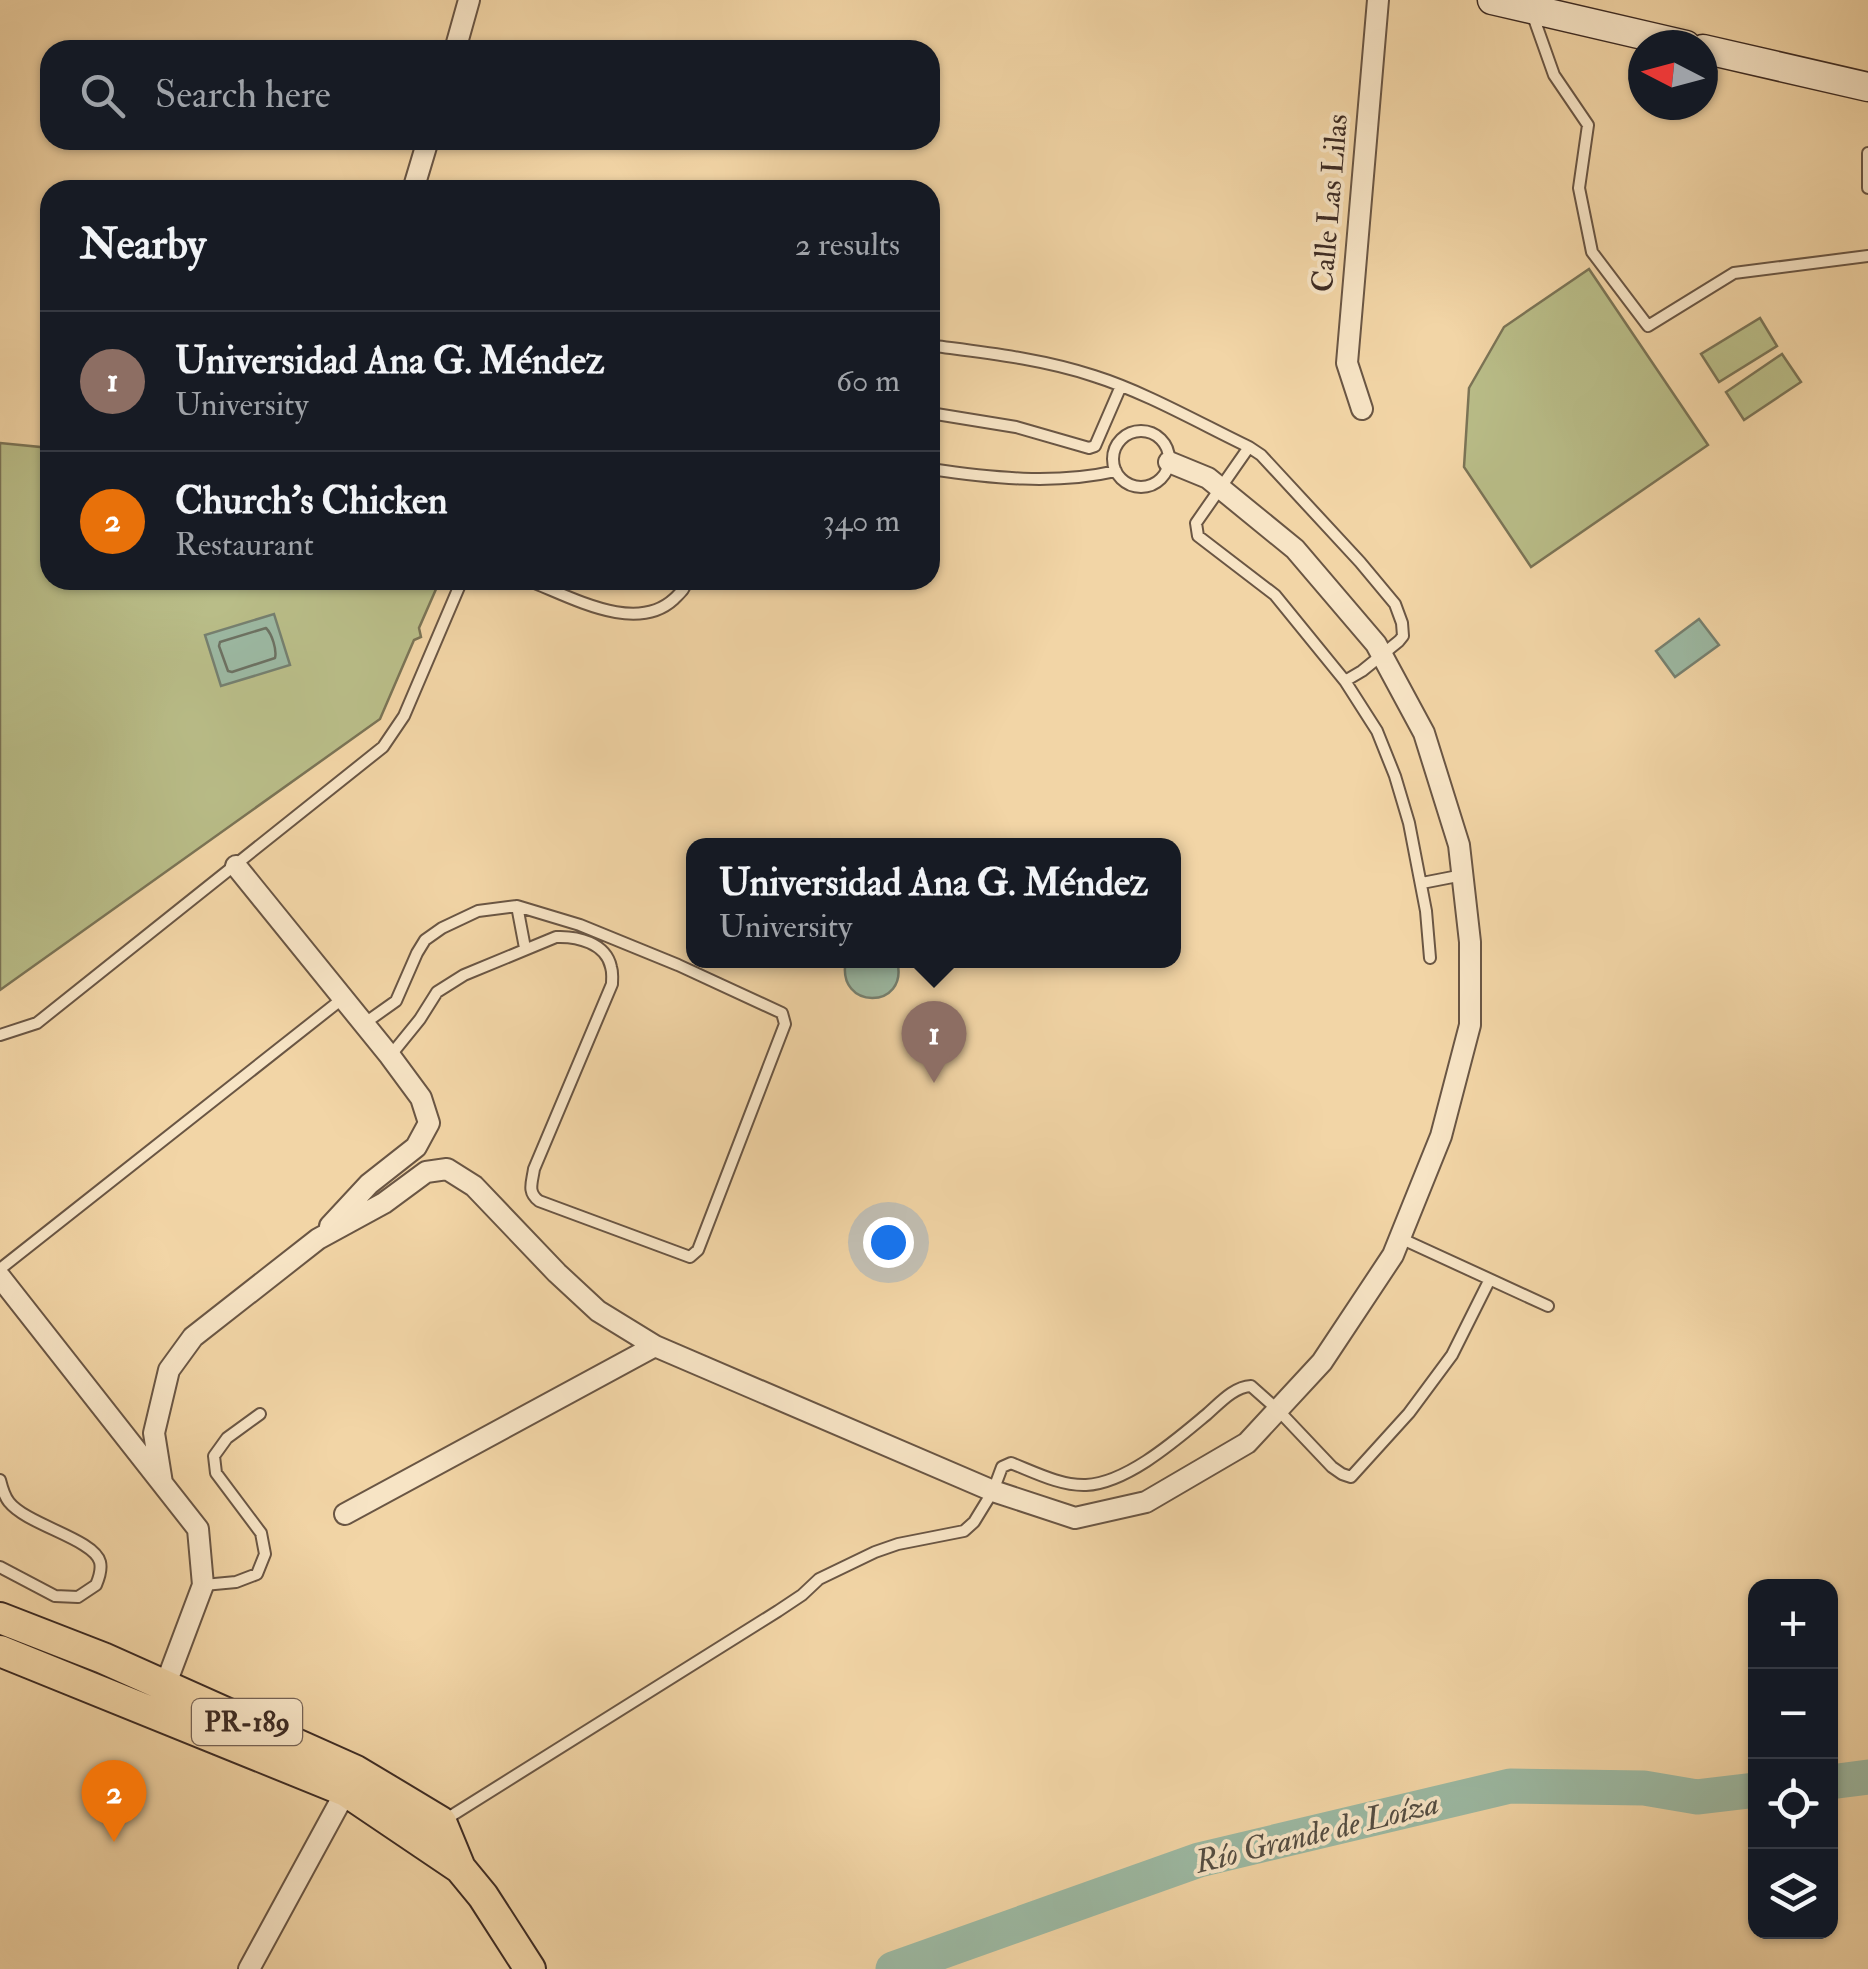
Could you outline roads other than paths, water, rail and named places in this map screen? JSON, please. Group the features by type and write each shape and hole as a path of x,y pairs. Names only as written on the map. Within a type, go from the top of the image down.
{"main road":[{"name":"PR-189","path":"0,1618 346,1791 460,1868"},
{"name":"PR-189","path":"0,1651 160,1699 356,1770 440,1822 460,1868 529,1967"}],"street":[{"path":"458,40 470,0"},
{"name":"Calle Las Lilas","path":"1362,409 1347,363 1378,0"},
{"path":"1492,0 1628,32"},
{"path":"1718,52 1868,87"},
{"path":"417,180 425,150"},
{"path":"162,1483 154,1434 170,1370 192,1337 318,1239 384,1203 426,1172 448,1170 474,1186 557,1274 598,1311 655,1346 992,1491 1075,1518 1146,1502 1248,1443 1322,1362 1394,1255 1441,1136 1470,1025 1470,942 1459,844 1424,733 1383,654 1294,549 1208,478 1169,462"},
{"path":"236,866 342,999 365,1022 422,1098 429,1124 416,1148 369,1184 318,1239"},
{"path":"0,1276 198,1529 203,1585 160,1699"},
{"path":"345,1514 655,1346"},
{"path":"248,1969 346,1791"}],"lane":[{"path":"1531,9 1554,75 1588,126 1580,188 1592,252 1648,326 1734,273 1868,256"},
{"path":"1868,153 1868,188"},
{"path":"940,347 1046,362 1095,376 1261,456 1395,604 1402,636 1362,671 1344,681"},
{"path":"940,415 1016,427 1089,448 1095,446 1121,386"},
{"path":"1146,431 1156,436 1169,453 1165,475 1147,487 1126,484 1116,471 1113,454 1117,444 1135,432 1146,431"},
{"path":"1249,447 1196,523 1198,536 1274,595 1344,681 1378,731 1410,823 1422,883 1430,958"},
{"path":"940,471 1038,480 1086,478 1116,471"},
{"path":"0,1035 38,1023 383,746 404,716 458,590"},
{"path":"554,590 605,610 636,616 665,607 683,590"},
{"path":"1422,883 1463,876"},
{"path":"517,906 525,948"},
{"path":"365,1022 396,1000 426,940 478,912 517,906 580,925 678,965 750,997 782,1013 784,1018 784,1031 694,1255 685,1257 539,1201 530,1189 534,1169 612,984 612,967 598,947 568,936 556,937 464,975 437,992 390,1056"},
{"path":"0,1268 342,999"},
{"path":"1400,1238 1548,1306"},
{"path":"440,1822 778,1611 819,1579 898,1544 964,1531 974,1522 1002,1466 1011,1463 1051,1478 1086,1485 1133,1469 1236,1390 1251,1386 1332,1467 1352,1477 1409,1413 1452,1354 1490,1281"},
{"path":"203,1585 236,1582 257,1574 265,1554 261,1533 216,1473 214,1456 228,1438 260,1414"},
{"path":"0,1480 10,1504 22,1515 85,1546 99,1557 101,1568 96,1586 78,1597 55,1596 0,1567"}],"water":[{"path":"274,614 290,665 221,686 205,635"},
{"path":"1699,619 1719,645 1675,677 1656,651"},
{"path":"846,968 897,968 893,989 884,996 861,996 851,989"}],"waterway":[{"name":"Río Grande de Loíza","path":"1838,1781 1868,1777"},
{"name":"Río Grande de Loíza","path":"893,1969 1199,1860 1510,1786 1644,1788 1697,1797 1748,1791"}],"place":[{"name":"Universidad Ana G. Méndez","path":"934,1083"},
{"name":"Church's Chicken","path":"114,1842"}]}
